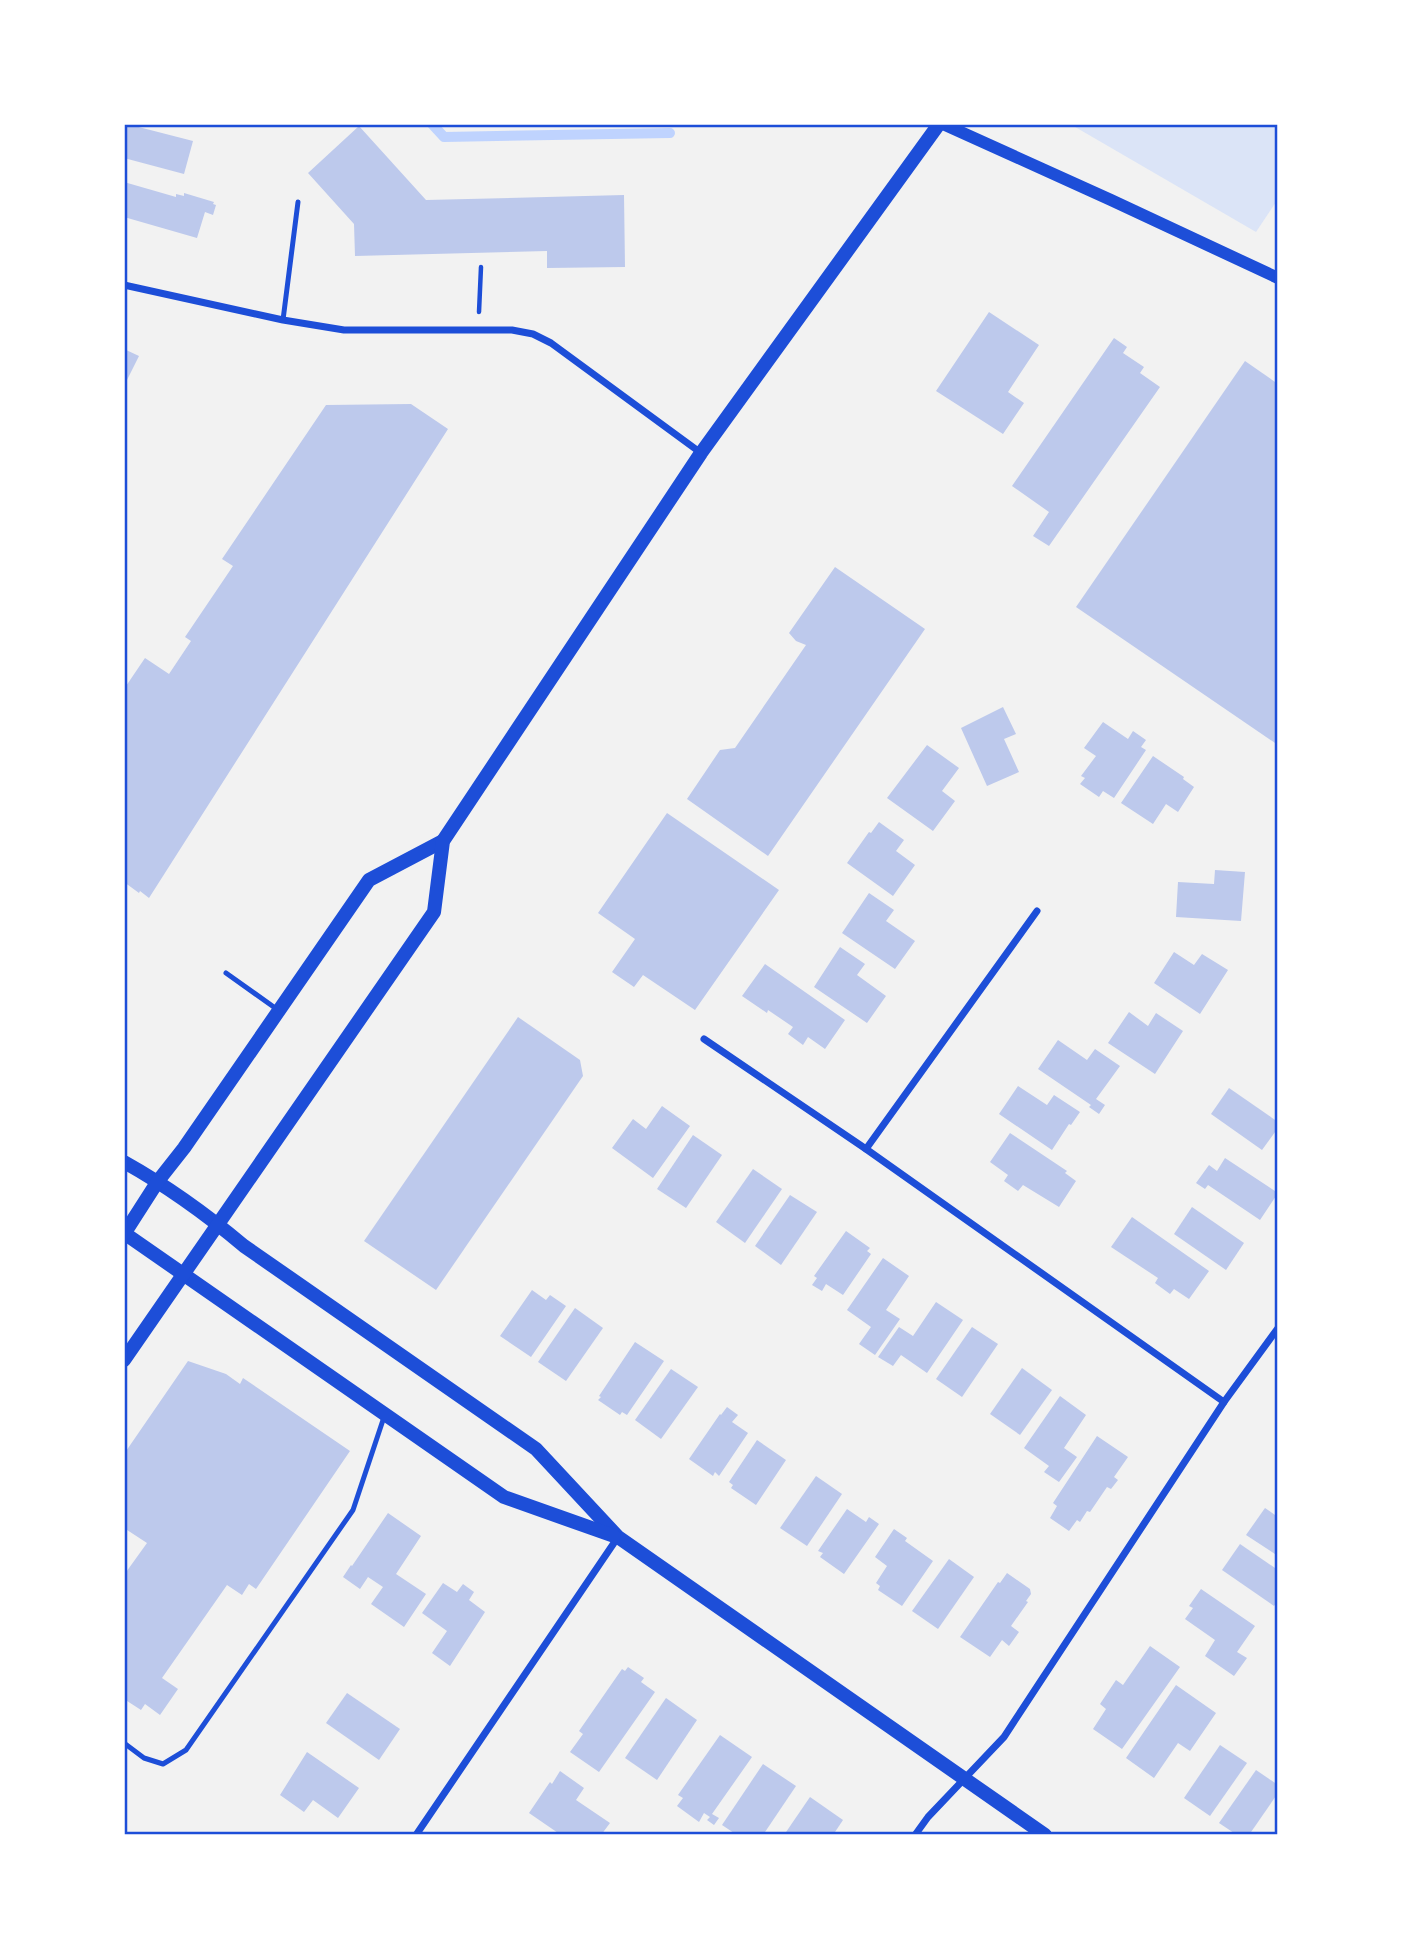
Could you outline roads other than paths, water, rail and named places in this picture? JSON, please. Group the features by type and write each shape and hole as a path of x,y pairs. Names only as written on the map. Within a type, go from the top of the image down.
{"main road":[{"path":"124,1360 434,912 443,841 701,453 941,124"},
{"path":"443,841 369,880 124,1233 504,1497 618,1537"},
{"path":"124,1162 158,1181 244,1246 536,1449 618,1537 1045,1835"}],"street":[{"path":"941,124 1278,278"},
{"path":"124,285 283,320 344,330 512,330 533,334 551,343 701,453"},
{"path":"866,1149 1037,911"},
{"path":"704,1039 866,1149 1224,1402"},
{"path":"915,1835 928,1817 1004,1737 1224,1402 1278,1328"},
{"path":"416,1835 618,1537"}],"lane":[{"path":"283,320 298,202"},
{"path":"226,973 279,1010"},
{"path":"124,1743 144,1758 163,1764 186,1750 353,1510 385,1414"}],"waterway":[{"path":"432,124 444,137 670,133"}]}
